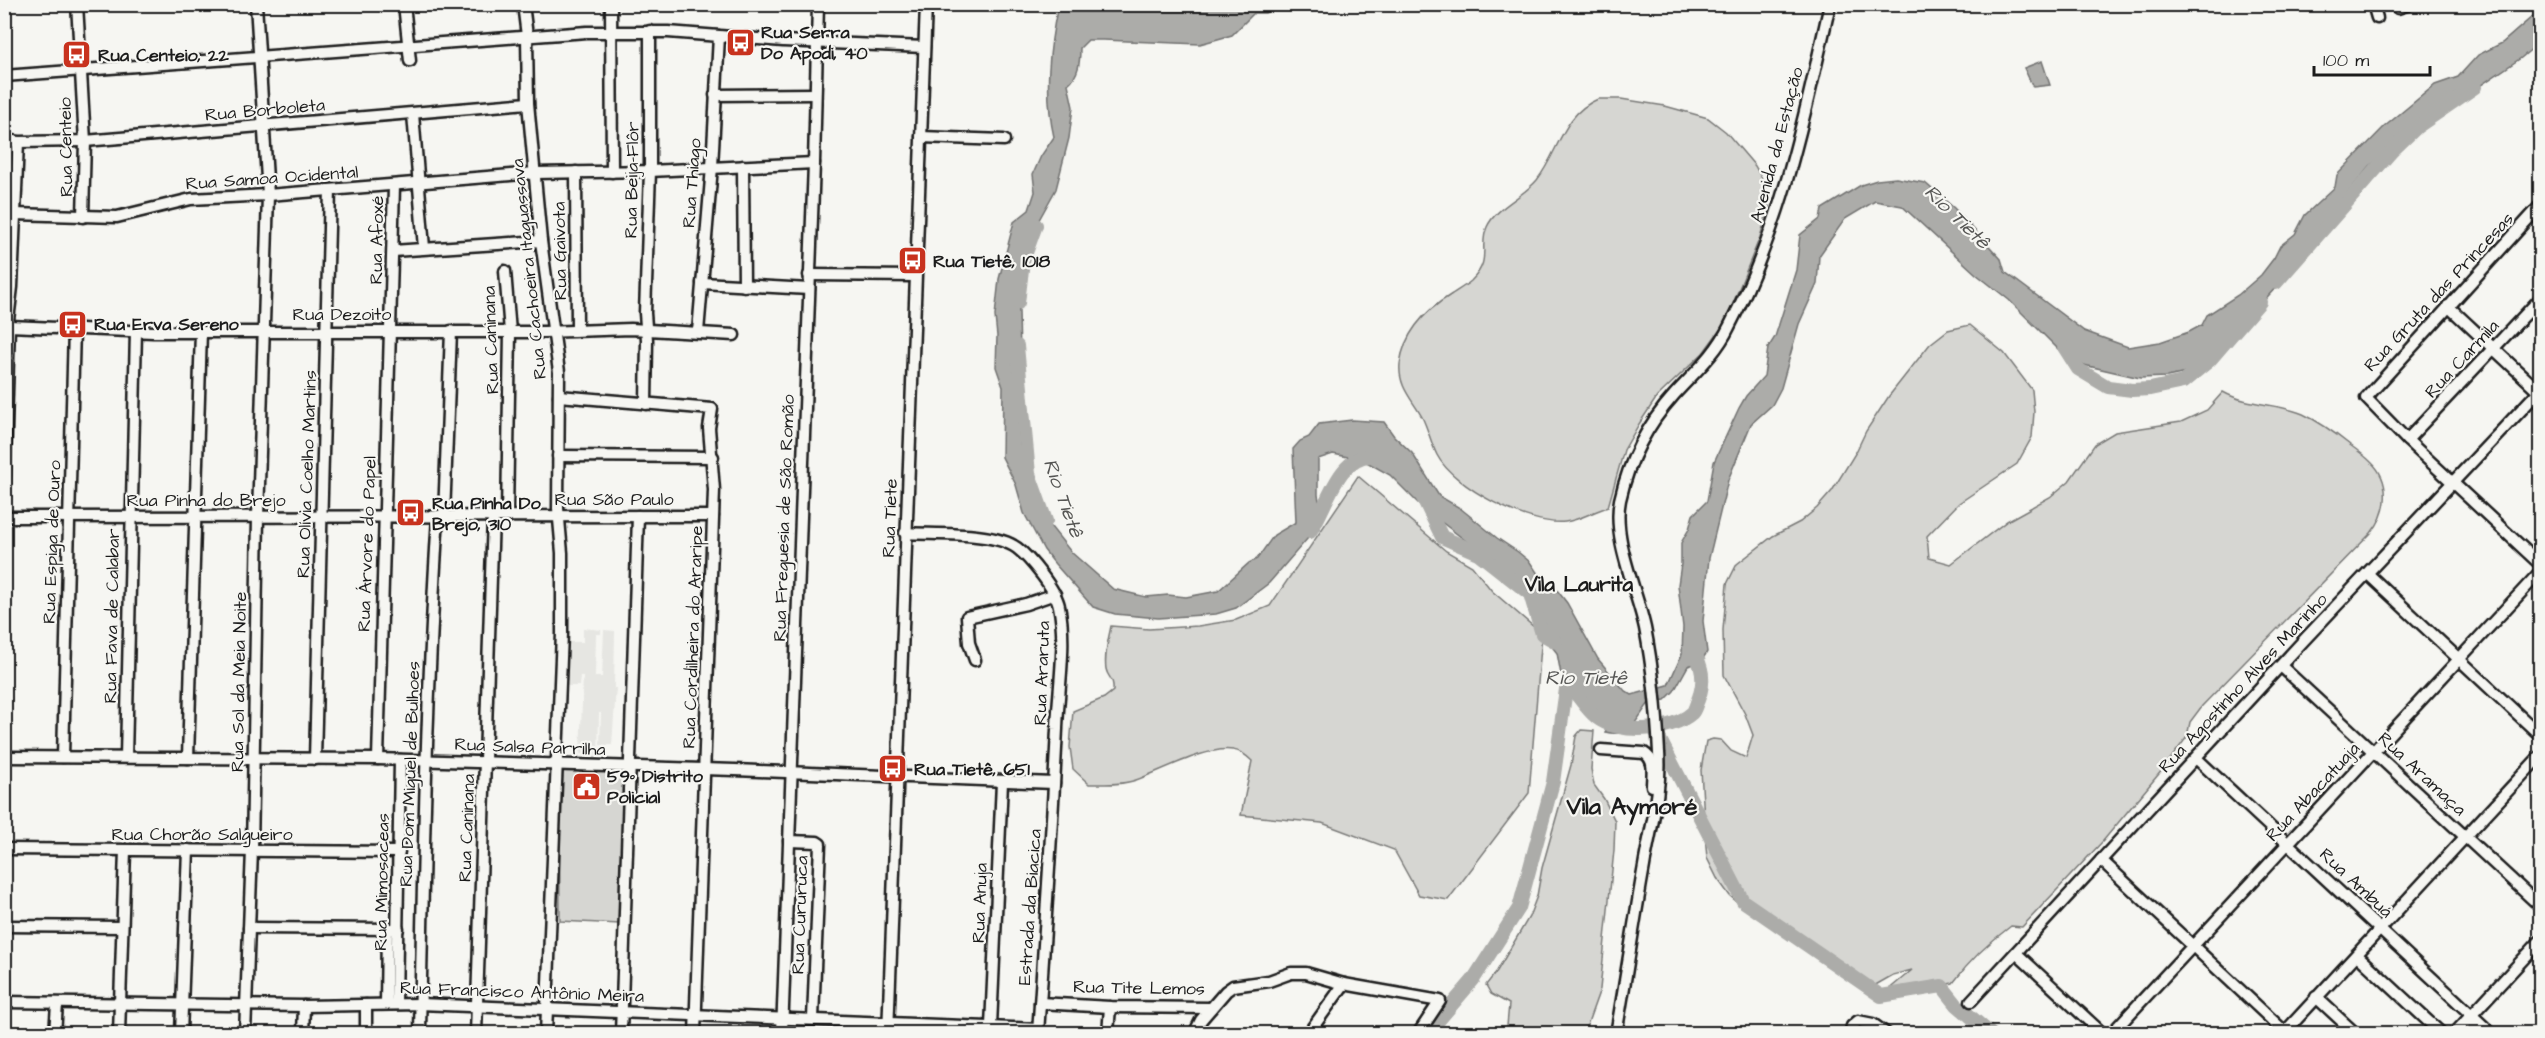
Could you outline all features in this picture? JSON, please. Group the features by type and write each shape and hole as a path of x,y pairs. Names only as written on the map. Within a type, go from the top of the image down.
{"street":[{"name":"Rua Centeio","path":"77,4 85,141 83,217"},
{"name":"Rua Sol da Meia Noite","path":"244,1034 252,850 258,517 268,195 256,4"},
{"path":"404,4 410,61"},
{"name":"Rua Cachoeira Itaguassava","path":"523,4 527,36 528,103 541,241 558,359 559,396 558,516 562,580 546,1034"},
{"path":"611,4 612,172"},
{"name":"Rua Freguesia de São Romão","path":"782,1034 818,4"},
{"name":"Rua Tiete","path":"888,1034 926,4"},
{"name":"Avenida da Estação","path":"1652,826 1659,789 1654,680 1644,624 1621,538 1618,507 1639,444 1674,394 1716,348 1729,328 1748,285 1784,197 1812,88 1830,4"},
{"path":"2373,4 2377,18"},
{"path":"2398,8 2410,4"},
{"path":"4,76 408,44 612,31 650,31 924,47"},
{"name":"Rua Beija-Flôr","path":"646,404 650,31"},
{"name":"Rua Thiago","path":"698,332 712,167 719,36"},
{"path":"715,95 815,94"},
{"name":"Rua Borboleta","path":"4,139 18,142 85,141 528,103"},
{"path":"413,114 424,248"},
{"path":"921,137 1004,140"},
{"path":"4,496 7,325 12,287 18,142"},
{"name":"Rua Samoa Ocidental","path":"14,214 117,217 191,199 394,186 535,173 650,171 814,163"},
{"path":"743,166 744,286"},
{"name":"Rua Gaivota","path":"576,172 577,329"},
{"name":"Rua Afoxé","path":"391,330 394,186"},
{"name":"Rua Olívia Coelho Martins","path":"315,759 330,190"},
{"name":"Rua Gruta das Princesas","path":"2407,440 2367,402 2367,394 2538,213"},
{"path":"393,251 541,241"},
{"name":"Rua Caninana","path":"505,271 510,332 507,516"},
{"path":"809,275 915,276"},
{"path":"702,283 809,289"},
{"name":"Rua Carmila","path":"2407,440 2541,299"},
{"path":"2448,306 2540,391"},
{"name":"Rua Dezoito","path":"7,325 136,332 391,330 510,332 577,329 734,335"},
{"name":"Rua Espiga de Ouro","path":"63,757 74,328"},
{"name":"Rua Árvore do Papel","path":"378,759 391,330"},
{"path":"188,758 201,331"},
{"name":"Rua Fava de Calabar","path":"126,757 136,332"},
{"name":"Rua Dom Miguel de Bulhoes","path":"420,1034 432,611 441,516 451,332"},
{"name":"Rua Agostinho Alves Marinho","path":"1971,1001 2281,666 2540,391"},
{"path":"559,396 646,404"},
{"name":"Rua Cordilheira do Araripe","path":"646,404 712,409 709,428 713,516 695,1034"},
{"path":"2407,440 2541,564"},
{"path":"558,456 712,457"},
{"name":"Rua Pinha do Brejo","path":"4,517 441,516"},
{"name":"Rua São Paulo","path":"441,516 713,516"},
{"name":"Rua Caninana","path":"476,1034 493,516"},
{"path":"621,1034 638,516"},
{"name":"Rua Araruta","path":"906,533 977,537 1016,546 1055,594 1059,605 1061,644 1054,783"},
{"name":"Rua Abacatuaja","path":"2111,1034 2541,573"},
{"path":"2368,574 2541,735"},
{"path":"975,660 969,643 966,621 968,617 1055,594"},
{"name":"Rua Aramaça","path":"2281,666 2541,906"},
{"path":"1600,750 1644,753 1649,756 1653,764 1652,826 1616,1034"},
{"path":"2101,860 2285,1033 2541,756"},
{"name":"Rua Salsa Parrilha","path":"4,758 426,760 1054,783"},
{"name":"Rua Ambuá","path":"2196,758 2470,1016 2492,1034"},
{"name":"Rua Mimosaceas","path":"391,1004 392,928 399,852 400,760"},
{"name":"Rua Anuja","path":"992,1026 1002,782"},
{"name":"Estrada da Biacica","path":"1038,1031 1054,783"},
{"name":"Rua Cururuca","path":"789,841 820,844 813,1019"},
{"name":"Rua Chorão Salgueiro","path":"4,849 399,852"},
{"path":"119,1034 125,850"},
{"path":"181,1034 188,850"},
{"path":"4,926 123,927"},
{"path":"249,928 392,928"},
{"path":"2458,1032 2470,1016 2541,941"},
{"path":"2016,952 2103,1034"},
{"path":"2356,955 2442,1034"},
{"name":"Rua Tite Lemos","path":"1040,1003 1110,1007 1211,1008 1226,991 1233,987 1269,981 1291,973 1306,974 1344,984 1440,1001 1418,1034"},
{"path":"1308,1034 1344,984"},
{"path":"2316,997 2356,1034"},
{"name":"Rua Francisco Antônio Meira","path":"4,1002 304,1006 420,1004 889,1022 968,1029 992,1026 1038,1031"},
{"path":"56,1034 57,1004"},
{"path":"366,1005 366,1034"},
{"path":"303,1034 304,1006"},
{"path":"1108,1034 1110,1007"},
{"path":"1194,1034 1211,1008"},
{"path":"2470,1016 2476,1034"},
{"path":"1852,1028 1867,1022 1887,1034"}],"shaded area":[{"path":"1598,99 1621,99 1665,106 1708,118 1726,132 1755,166 1766,186 1769,208 1760,237 1725,323 1703,353 1657,397 1639,424 1624,450 1608,507 1571,521 1550,522 1532,518 1494,502 1475,492 1446,468 1437,455 1422,417 1403,386 1400,364 1406,342 1418,323 1433,307 1469,283 1478,273 1482,266 1485,234 1491,220 1537,180 1576,114"},
{"path":"1970,325 2004,353 2032,390 2034,412 2032,437 2017,464 1959,503 1927,536 1929,558 1951,564 2007,521 2050,497 2069,481 2095,444 2115,432 2181,422 2207,410 2223,392 2242,400 2293,410 2333,432 2378,470 2385,488 2384,507 2371,533 2202,706 2190,722 2187,737 2163,769 2103,841 2022,927 2011,926 1973,959 1953,983 1881,996 1912,970 1893,975 1865,991 1850,975 1812,950 1775,920 1747,910 1730,896 1717,878 1707,858 1701,770 1706,741 1721,740 1731,751 1746,758 1753,735 1745,714 1724,675 1723,630 1727,584 1737,564 1773,536 1800,522 1817,508 1832,491 1889,396 1930,344 1948,330"},
{"path":"1358,476 1446,551 1472,566 1492,591 1542,634 1529,793 1448,900 1419,895 1394,850 1322,823 1241,815 1252,761 1239,751 1211,751 1131,782 1089,784 1073,769 1070,747 1073,711 1104,698 1113,691 1113,683 1107,672 1106,664 1111,626 1149,629 1198,626 1236,620 1270,606"},
{"path":"583,628 601,630 601,634 596,634 595,677 602,677 604,630 615,631 614,688 616,688 612,745 600,745 601,713 599,713 598,760 593,760 593,754 580,754 583,676 580,676 579,686 567,686 568,642 583,642"},
{"path":"1581,730 1594,731 1591,769 1594,785 1615,821 1600,989 1585,1031 1581,1033 1499,1033 1507,1026 1509,1004 1491,994 1486,985 1497,971 1529,917 1537,896 1542,868 1571,765 1576,736"},
{"path":"559,766 626,770 620,924 560,921"}],"water":[{"name":"Rio Tietê","path":"1058,5 1280,5 1265,13 1254,13 1232,35 1200,44 1088,40 1080,48 1075,77 1068,84 1073,107 1069,138 1056,189 1035,227 1018,268 1020,355 1018,373 1021,398 1018,417 1021,450 1030,489 1042,508 1047,522 1071,552 1113,589 1146,597 1168,595 1186,597 1218,591 1249,563 1257,559 1274,535 1296,522 1293,449 1300,441 1309,437 1319,424 1352,420 1384,422 1394,436 1412,453 1439,496 1460,508 1518,552 1530,562 1544,583 1557,590 1567,603 1598,659 1625,691 1632,695 1668,685 1682,654 1683,627 1678,585 1681,543 1689,529 1693,515 1707,501 1714,462 1739,408 1746,396 1764,376 1768,348 1775,337 1796,270 1800,235 1820,219 1822,209 1861,185 1877,180 1896,178 1925,183 1954,208 2001,259 2005,272 2084,331 2128,347 2160,342 2202,325 2207,315 2238,295 2261,275 2280,246 2295,234 2305,215 2335,187 2337,175 2384,127 2435,85 2458,77 2478,55 2502,43 2540,10 2540,42 2481,85 2447,104 2370,166 2300,251 2279,284 2215,354 2191,372 2167,377 2140,378 2071,362 2009,300 1976,274 1902,206 1875,201 1845,219 1819,256 1817,284 1799,324 1781,388 1772,405 1751,424 1728,480 1709,558 1703,621 1707,652 1701,662 1688,666 1674,691 1665,700 1649,703 1632,726 1621,733 1614,733 1605,732 1610,724 1592,705 1570,697 1563,685 1557,653 1542,634 1539,610 1521,583 1423,508 1390,475 1363,460 1333,454 1318,459 1318,495 1321,511 1315,530 1269,583 1236,608 1216,614 1158,618 1115,614 1093,607 1044,550 1024,513 1016,485 1002,457 1003,387 996,367 995,316 999,279 1014,222 1029,210 1035,192 1033,174 1041,156 1054,137 1048,87 1052,38"},
{"path":"2042,61 2050,85 2033,87 2024,68"}],"waterway":[{"path":"517,4 520,25"},
{"name":"Rio Tietê","path":"2276,283 2392,151 2417,127 2475,87"},
{"name":"Rio Tietê","path":"1018,303 1023,261 1036,225"},
{"name":"Rio Tietê","path":"2064,347 2078,369 2108,387 2132,390 2150,389 2183,382 2210,360 2260,302"},
{"name":"Rio Tietê","path":"1017,346 1029,474 1046,521"},
{"name":"Rio Tietê","path":"1310,532 1341,474 1359,458 1371,456"},
{"name":"Rio Tietê","path":"1422,496 1442,537 1478,553 1530,594 1542,634 1556,642"},
{"name":"Rio Tietê","path":"1572,689 1596,717 1617,727 1644,729 1671,724 1692,713 1700,693 1702,674 1693,648"},
{"path":"1427,1034 1473,980 1519,908 1553,782 1566,689"},
{"path":"1655,730 1743,901 1881,996 1942,986 1957,1005 1991,1034"}],"place":[{"name":"Rua Serra Do Apodi, 40","path":"740,42"},
{"name":"Rua Centeio, 22","path":"77,55"},
{"name":"Rua Tietê, 1018","path":"912,261"},
{"name":"Rua Erva Sereno","path":"73,324"},
{"name":"Rua Pinha Do Brejo, 310","path":"411,513"},
{"name":"Rua Tietê, 651","path":"893,769"},
{"name":"59º Distrito Policial","path":"586,786"}],"district":[{"name":"Vila Laurita","path":"1579,584"},
{"name":"Vila Aymoré","path":"1632,807"}]}
